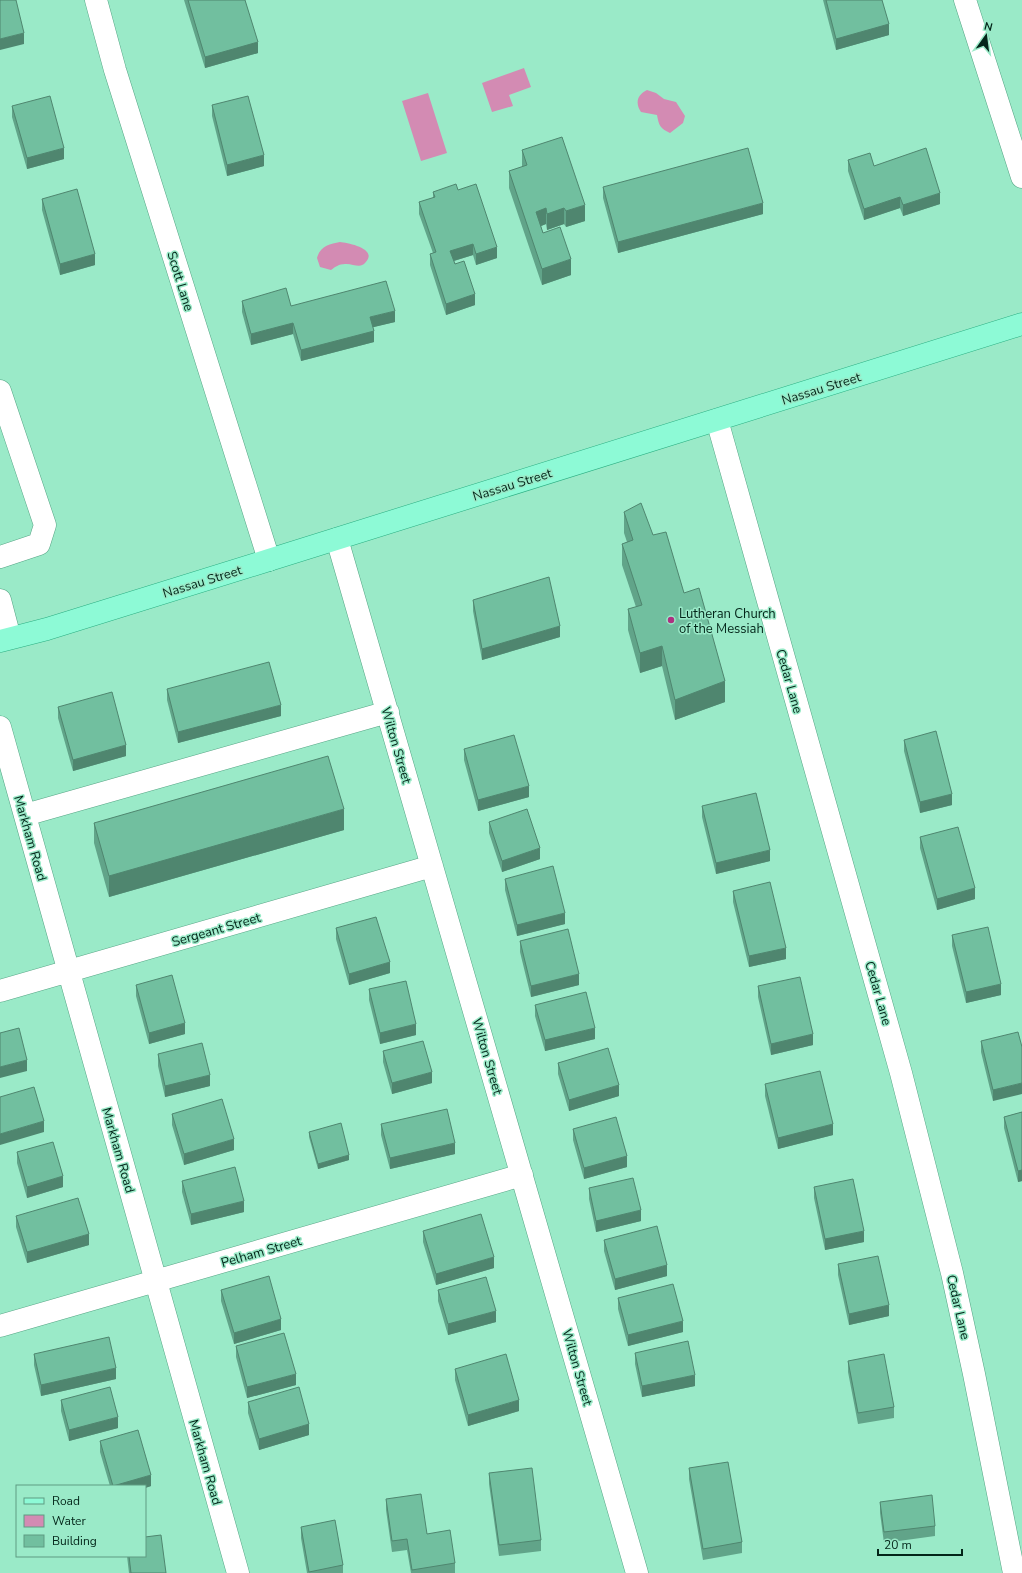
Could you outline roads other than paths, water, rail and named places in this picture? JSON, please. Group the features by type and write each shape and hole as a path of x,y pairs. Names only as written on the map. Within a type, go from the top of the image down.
{"main road":[{"name":"Nassau Street","path":"5,640 54,627 338,539 1022,324"}],"street":[{"name":"Scott Lane","path":"96,0 115,70 269,560"},
{"path":"965,0 1022,177"},
{"path":"0,391 45,526 39,544 0,557"},
{"name":"Cedar Lane","path":"717,420 901,1073 955,1289 974,1374 1014,1573"},
{"name":"Wilton Street","path":"338,539 638,1573"},
{"path":"0,600 5,640"},
{"path":"25,815 388,712"},
{"name":"Markham Road","path":"0,727 238,1573"},
{"name":"Sergeant Street","path":"0,991 432,866"},
{"name":"Pelham Street","path":"0,1326 522,1175"}],"water":[{"path":"524,68 531,87 509,95 513,106 492,112 482,83"},
{"path":"647,90 656,93 664,99 676,102 685,116 683,123 670,133 660,126 657,115 641,112 638,105 638,100 641,94"},
{"path":"428,93 447,153 421,161 402,101"},
{"path":"340,242 356,245 366,250 368,258 365,263 361,266 348,264 341,265 331,270 320,267 317,258 320,251 329,245"}],"place":[{"name":"Lutheran Church of the Messiah","path":"671,620"}]}
